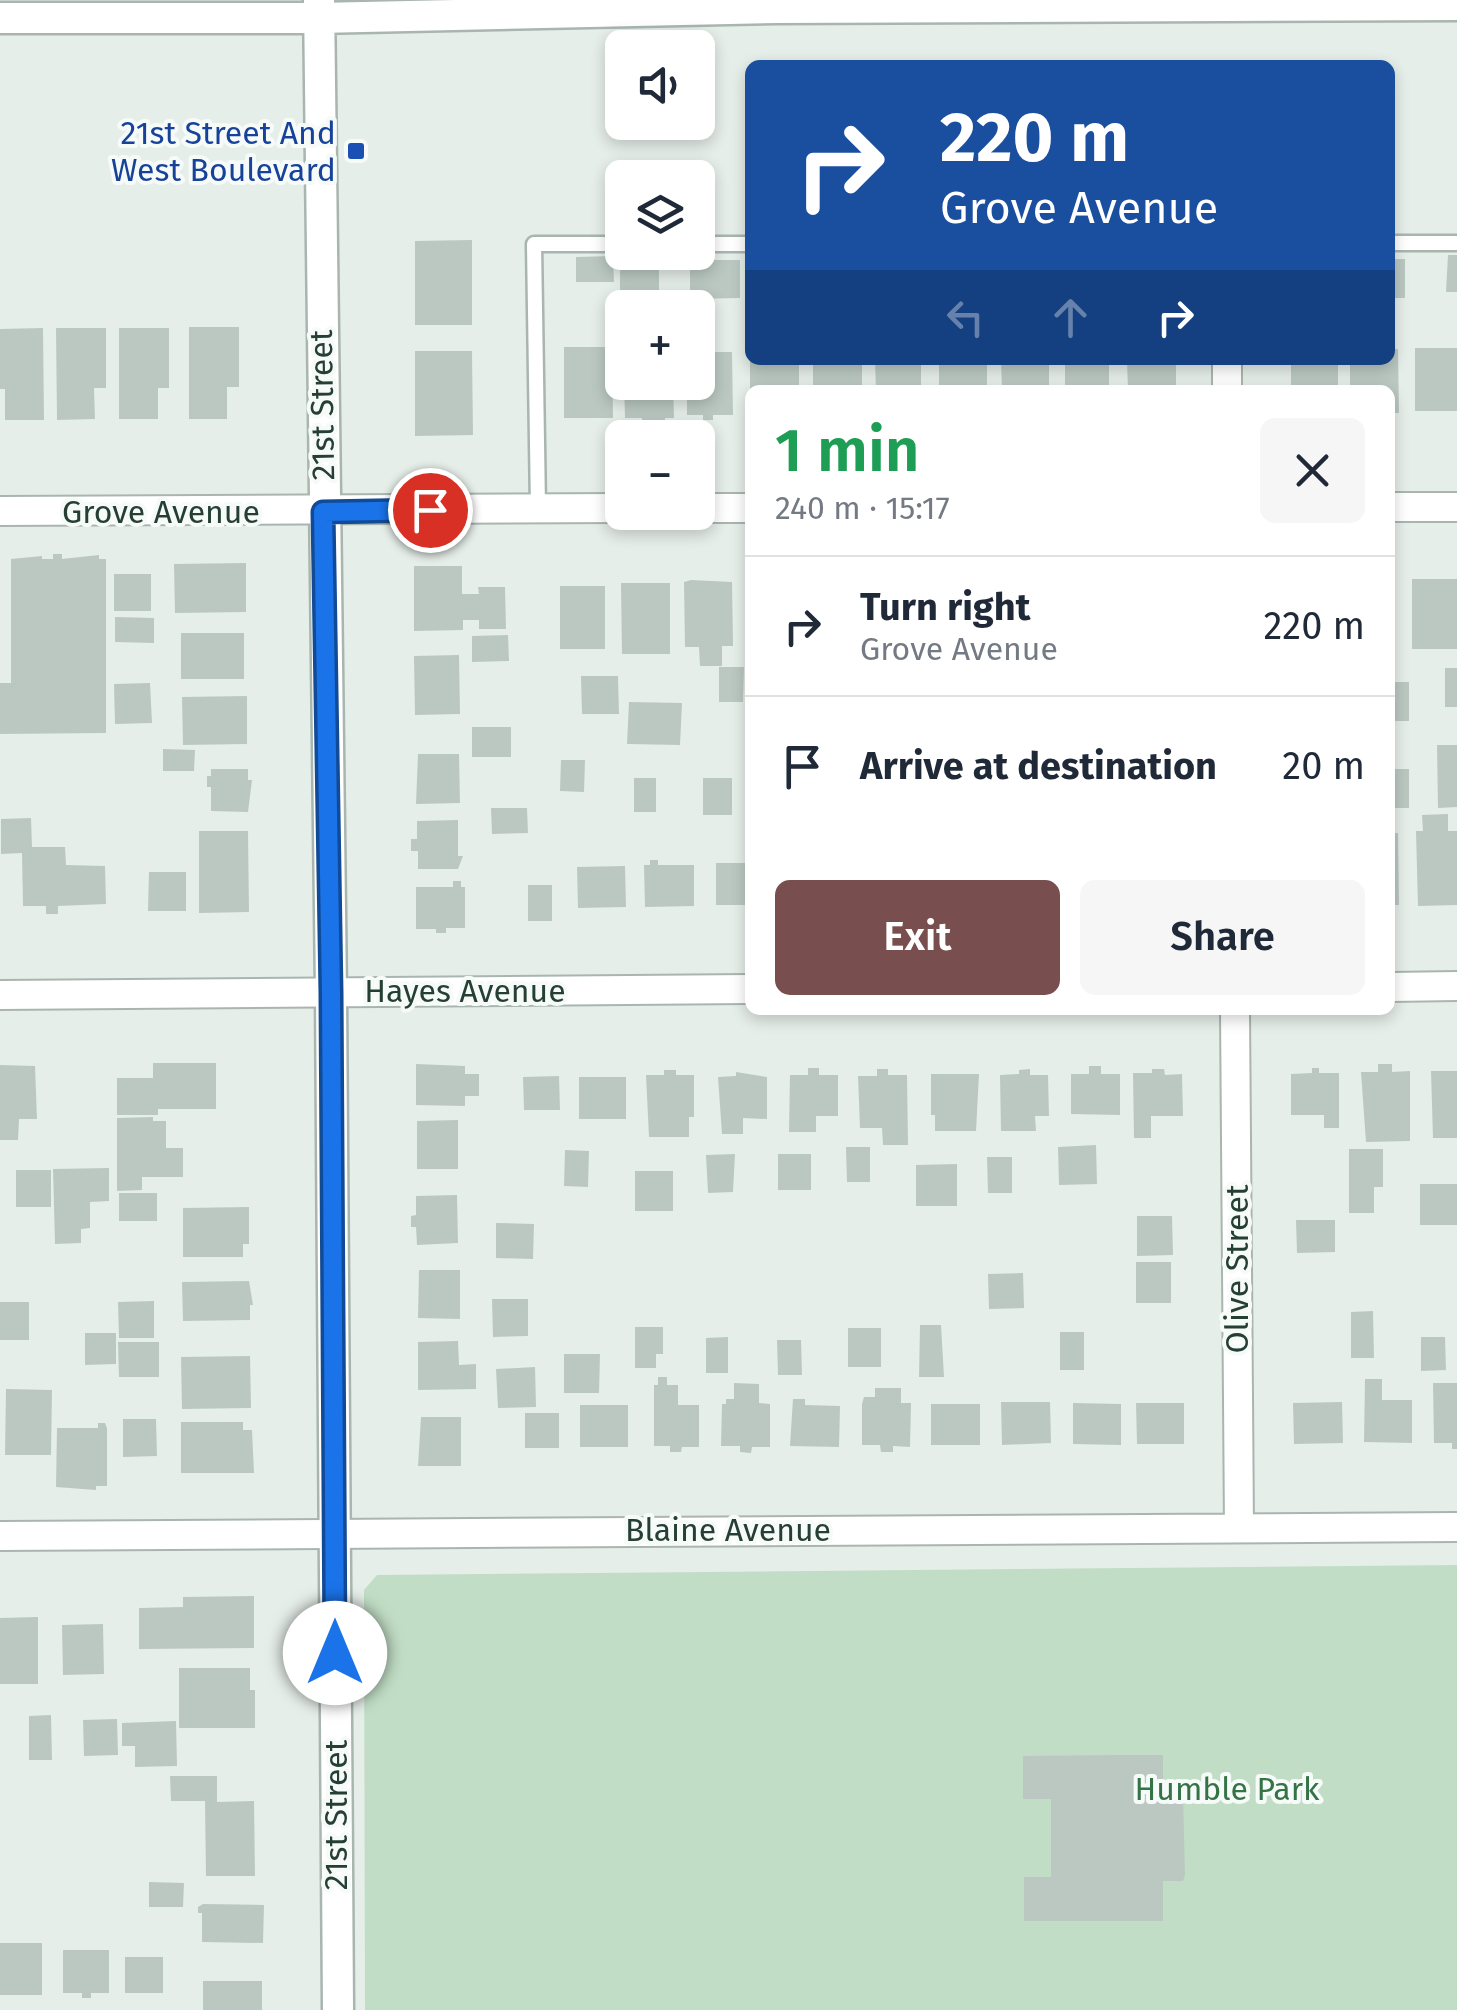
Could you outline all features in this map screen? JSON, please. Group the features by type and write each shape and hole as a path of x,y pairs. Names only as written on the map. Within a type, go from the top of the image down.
{"street":[{"path":"0,18 318,9 776,4 1457,5"},
{"name":"21st Street","path":"318,9 331,993 338,2010"},
{"path":"1395,507 1457,507"},
{"name":"Grove Avenue","path":"0,511 605,508"},
{"path":"715,508 745,508"},
{"path":"1395,987 1457,986"},
{"name":"Hayes Avenue","path":"0,995 745,989"},
{"name":"Olive Street","path":"1235,1015 1238,1528"},
{"name":"Blaine Avenue","path":"0,1536 1457,1527"}],"lane":[{"path":"1395,243 1457,243"},
{"path":"538,508 534,244 605,244"},
{"path":"715,244 745,244"}],"green space":[{"name":"Humble Park","path":"1457,1565 1457,2010 365,2010 364,1590 377,1575"}],"building":[{"path":"472,240 472,325 415,325 415,241"},
{"path":"1448,255 1457,255 1457,292 1446,292"},
{"path":"605,256 605,270 614,270 614,282 576,282 576,257"},
{"path":"1395,259 1405,259 1405,298 1395,298"},
{"path":"715,260 740,260 740,298 715,298 715,290 690,290 690,270 715,270"},
{"path":"620,270 659,270 659,290 620,290"},
{"path":"189,327 239,327 239,387 227,387 227,419 189,419"},
{"path":"43,328 44,420 5,420 5,389 0,389 0,329"},
{"path":"56,328 106,328 106,388 94,388 95,419 57,420"},
{"path":"119,328 169,328 169,388 158,388 158,419 119,419"},
{"path":"564,347 605,347 605,400 613,400 613,418 564,418"},
{"path":"1415,348 1457,348 1457,411 1415,411"},
{"path":"1398,349 1399,413 1395,413 1395,385 1350,385 1350,365 1395,365"},
{"path":"415,351 472,351 473,435 415,436"},
{"path":"715,352 732,352 733,415 713,415 713,420 703,420 703,415 687,415 687,400 715,400"},
{"path":"750,365 799,365 799,385 750,385"},
{"path":"813,365 862,365 862,385 813,385"},
{"path":"875,365 921,365 921,385 876,385"},
{"path":"939,365 987,365 987,385 939,385"},
{"path":"1001,365 1049,365 1049,385 1002,385"},
{"path":"1065,365 1109,365 1109,385 1065,385"},
{"path":"1127,365 1176,365 1176,385 1128,385"},
{"path":"1291,365 1338,365 1338,385 1291,385"},
{"path":"624,400 674,400 674,418 625,418"},
{"path":"53,554 62,554 62,559 99,555 99,559 106,559 106,733 0,734 0,683 11,683 11,559 53,559"},
{"path":"246,563 246,612 175,613 174,564"},
{"path":"414,566 462,566 462,594 479,594 478,587 505,587 506,629 479,629 479,620 463,620 463,630 414,631"},
{"path":"114,574 151,574 151,611 114,611"},
{"path":"1412,579 1457,579 1457,649 1412,649"},
{"path":"684,582 732,582 733,646 722,646 722,666 700,666 699,647 685,647"},
{"path":"621,583 670,583 670,654 622,654"},
{"path":"560,586 605,586 605,649 560,649"},
{"path":"115,617 154,618 154,643 115,642"},
{"path":"181,633 244,633 244,679 181,679"},
{"path":"508,635 509,661 472,662 472,636"},
{"path":"459,655 460,714 415,715 414,656"},
{"path":"719,667 744,667 743,702 719,702"},
{"path":"1445,668 1457,668 1457,707 1445,707"},
{"path":"581,676 618,676 619,714 582,714"},
{"path":"1395,682 1409,682 1409,721 1395,721"},
{"path":"150,683 152,723 115,724 114,684"},
{"path":"247,696 247,744 183,745 182,697"},
{"path":"629,702 682,703 680,745 627,744"},
{"path":"472,727 511,727 511,757 472,757"},
{"path":"1437,745 1457,745 1457,807 1438,808"},
{"path":"163,749 195,750 194,771 163,771"},
{"path":"418,754 459,754 460,803 416,804"},
{"path":"561,760 585,760 584,792 560,791"},
{"path":"211,769 248,769 248,780 252,780 248,812 211,811 207,776 211,776"},
{"path":"1395,769 1409,769 1409,808 1395,808"},
{"path":"634,778 656,778 656,812 634,812"},
{"path":"703,778 732,778 732,815 703,815"},
{"path":"491,808 527,808 528,833 492,834"},
{"path":"1448,814 1448,831 1457,831 1457,905 1418,906 1416,831 1423,831 1422,815"},
{"path":"31,818 32,847 65,847 66,865 105,866 106,904 58,906 58,914 46,914 46,906 23,906 22,853 1,854 1,819"},
{"path":"458,820 458,856 463,856 458,869 418,869 418,851 411,851 411,839 417,839 417,821"},
{"path":"199,831 248,831 249,912 199,913"},
{"path":"1395,833 1398,833 1399,905 1395,905"},
{"path":"650,860 658,860 658,865 694,865 694,906 645,907 644,865 650,865"},
{"path":"716,863 745,863 745,905 716,905"},
{"path":"625,866 626,907 578,908 577,867"},
{"path":"149,872 186,872 186,911 148,911"},
{"path":"453,881 461,881 461,887 465,887 465,928 446,928 446,933 416,929 416,887 453,887"},
{"path":"528,885 552,885 552,921 528,921"},
{"path":"153,1063 216,1063 216,1109 158,1109 158,1115 117,1115 117,1078 153,1078"},
{"path":"416,1064 465,1066 465,1074 479,1074 479,1096 465,1096 465,1106 416,1105"},
{"path":"1378,1064 1392,1064 1392,1072 1410,1071 1410,1141 1366,1142 1361,1072 1378,1072"},
{"path":"0,1065 35,1066 37,1119 19,1119 18,1140 0,1140"},
{"path":"1089,1066 1101,1066 1101,1074 1120,1074 1120,1115 1071,1114 1071,1074 1089,1074"},
{"path":"808,1068 819,1068 819,1075 838,1075 838,1116 816,1116 816,1132 789,1132 790,1075 808,1075"},
{"path":"1312,1068 1319,1068 1319,1073 1339,1073 1339,1128 1324,1128 1324,1115 1291,1115 1291,1074 1312,1073"},
{"path":"877,1069 888,1069 888,1075 907,1075 908,1145 883,1145 882,1128 860,1128 858,1076 877,1076"},
{"path":"1030,1069 1030,1075 1048,1075 1049,1116 1035,1116 1036,1131 1001,1131 1000,1075"},
{"path":"1152,1069 1164,1069 1165,1075 1182,1074 1183,1116 1151,1116 1151,1138 1134,1138 1133,1073 1152,1073"},
{"path":"664,1070 694,1075 694,1117 689,1117 689,1137 649,1137 646,1075 664,1075"},
{"path":"1431,1071 1457,1071 1457,1138 1433,1138"},
{"path":"736,1072 767,1077 767,1119 743,1118 743,1134 722,1134 718,1077 736,1076"},
{"path":"931,1074 979,1074 976,1131 935,1131"},
{"path":"559,1076 560,1110 524,1110 523,1077"},
{"path":"579,1077 626,1077 626,1119 579,1119"},
{"path":"153,1117 153,1121 166,1121 166,1148 183,1148 183,1177 142,1177 142,1190 117,1191 117,1118"},
{"path":"458,1120 458,1169 417,1169 417,1121"},
{"path":"1096,1145 1097,1184 1059,1185 1058,1147"},
{"path":"846,1147 870,1147 870,1182 847,1182"},
{"path":"1349,1149 1383,1149 1383,1187 1374,1187 1374,1213 1349,1213"},
{"path":"565,1150 589,1151 588,1187 564,1186"},
{"path":"735,1154 733,1192 708,1193 706,1155"},
{"path":"778,1154 811,1154 811,1190 778,1190"},
{"path":"987,1157 1012,1157 1012,1193 988,1193"},
{"path":"957,1164 957,1206 916,1206 916,1165"},
{"path":"109,1168 109,1201 90,1202 90,1228 81,1229 81,1243 55,1244 53,1169"},
{"path":"16,1170 51,1170 51,1207 16,1207"},
{"path":"635,1171 673,1171 673,1211 635,1211"},
{"path":"1420,1184 1457,1184 1457,1225 1420,1225"},
{"path":"119,1193 157,1193 157,1221 119,1221"},
{"path":"457,1195 458,1243 417,1245 416,1227 411,1227 411,1216 416,1215 416,1196"},
{"path":"249,1207 249,1244 243,1244 243,1257 183,1257 183,1208"},
{"path":"1137,1216 1172,1216 1173,1255 1137,1256"},
{"path":"1296,1220 1335,1220 1335,1252 1297,1253"},
{"path":"496,1223 534,1224 533,1259 496,1258"},
{"path":"1136,1262 1171,1262 1171,1303 1136,1303"},
{"path":"419,1270 460,1270 460,1319 418,1318"},
{"path":"1023,1273 1024,1308 989,1309 988,1274"},
{"path":"249,1281 253,1305 250,1320 183,1321 182,1282"},
{"path":"492,1299 528,1299 528,1336 493,1337"},
{"path":"154,1301 154,1338 119,1338 118,1302"},
{"path":"0,1302 29,1302 29,1340 0,1340"},
{"path":"1373,1311 1374,1358 1351,1358 1351,1312"},
{"path":"920,1325 941,1325 944,1377 919,1377"},
{"path":"635,1327 663,1327 663,1354 656,1354 656,1368 635,1368"},
{"path":"848,1328 881,1328 881,1367 848,1367"},
{"path":"1060,1332 1084,1332 1084,1370 1060,1370"},
{"path":"85,1333 116,1333 116,1364 85,1365"},
{"path":"728,1337 728,1373 706,1373 706,1338"},
{"path":"1421,1337 1445,1337 1446,1370 1421,1371"},
{"path":"777,1340 801,1340 802,1375 778,1375"},
{"path":"458,1341 459,1365 476,1364 476,1389 418,1390 418,1342"},
{"path":"118,1342 159,1342 159,1377 119,1377"},
{"path":"564,1354 600,1354 599,1393 564,1393"},
{"path":"250,1356 251,1408 182,1409 181,1357"},
{"path":"535,1367 536,1407 498,1408 496,1369"},
{"path":"658,1377 667,1377 667,1385 678,1385 678,1405 699,1405 699,1447 670,1452 670,1446 654,1446 654,1385 658,1385"},
{"path":"1365,1379 1382,1379 1382,1400 1412,1400 1412,1443 1364,1442"},
{"path":"734,1383 759,1384 759,1403 770,1404 770,1447 752,1447 751,1453 740,1452 740,1446 721,1446 722,1404 726,1404 726,1399 734,1399"},
{"path":"1433,1383 1457,1383 1457,1449 1452,1449 1452,1443 1434,1443"},
{"path":"875,1388 901,1388 901,1403 911,1403 910,1447 893,1446 893,1452 881,1452 880,1445 862,1445 862,1404 864,1397 875,1397"},
{"path":"6,1389 52,1390 51,1455 5,1455"},
{"path":"793,1399 805,1399 805,1405 840,1406 839,1447 790,1446"},
{"path":"1001,1402 1050,1402 1051,1443 1002,1445"},
{"path":"1342,1402 1343,1443 1294,1444 1293,1403"},
{"path":"1073,1403 1121,1404 1121,1445 1073,1444"},
{"path":"1136,1403 1184,1403 1184,1444 1137,1444"},
{"path":"931,1404 980,1404 980,1445 931,1445"},
{"path":"580,1405 628,1405 628,1447 580,1447"},
{"path":"525,1413 559,1413 559,1448 525,1448"},
{"path":"421,1417 461,1417 461,1466 418,1466"},
{"path":"123,1419 156,1419 157,1456 123,1457"},
{"path":"181,1422 243,1422 243,1430 252,1430 254,1473 181,1473"},
{"path":"98,1423 105,1423 107,1428 107,1486 96,1486 96,1490 56,1487 57,1428 98,1428"},
{"path":"254,1596 254,1648 139,1649 139,1608 183,1607 183,1597"},
{"path":"38,1617 38,1684 0,1684 0,1618"},
{"path":"103,1624 104,1674 63,1675 62,1625"},
{"path":"179,1668 250,1668 250,1690 255,1690 255,1728 179,1728"},
{"path":"51,1715 52,1760 29,1760 29,1716"},
{"path":"117,1719 118,1755 84,1756 83,1720"},
{"path":"176,1721 177,1766 135,1767 135,1746 122,1746 122,1723"},
{"path":"1163,1755 1163,1794 1183,1794 1185,1875 1183,1881 1163,1881 1163,1921 1024,1921 1024,1877 1051,1877 1051,1799 1023,1799 1023,1756"},
{"path":"170,1776 217,1776 217,1802 254,1801 255,1876 206,1876 205,1801 171,1801"},
{"path":"149,1882 184,1883 183,1907 149,1907"},
{"path":"264,1905 263,1943 202,1942 202,1913 198,1913 198,1907"},
{"path":"0,1943 42,1943 42,1995 0,1995"},
{"path":"63,1950 109,1950 109,1993 91,1993 91,1998 82,1998 82,1993 63,1993"},
{"path":"125,1957 163,1957 163,1993 125,1993"},
{"path":"203,1981 262,1981 262,2010 203,2010"}],"place":[{"name":"21st Street And West Boulevard","path":"356,151"}],"route":[{"path":"335,1653 323,512 430,510"}]}
